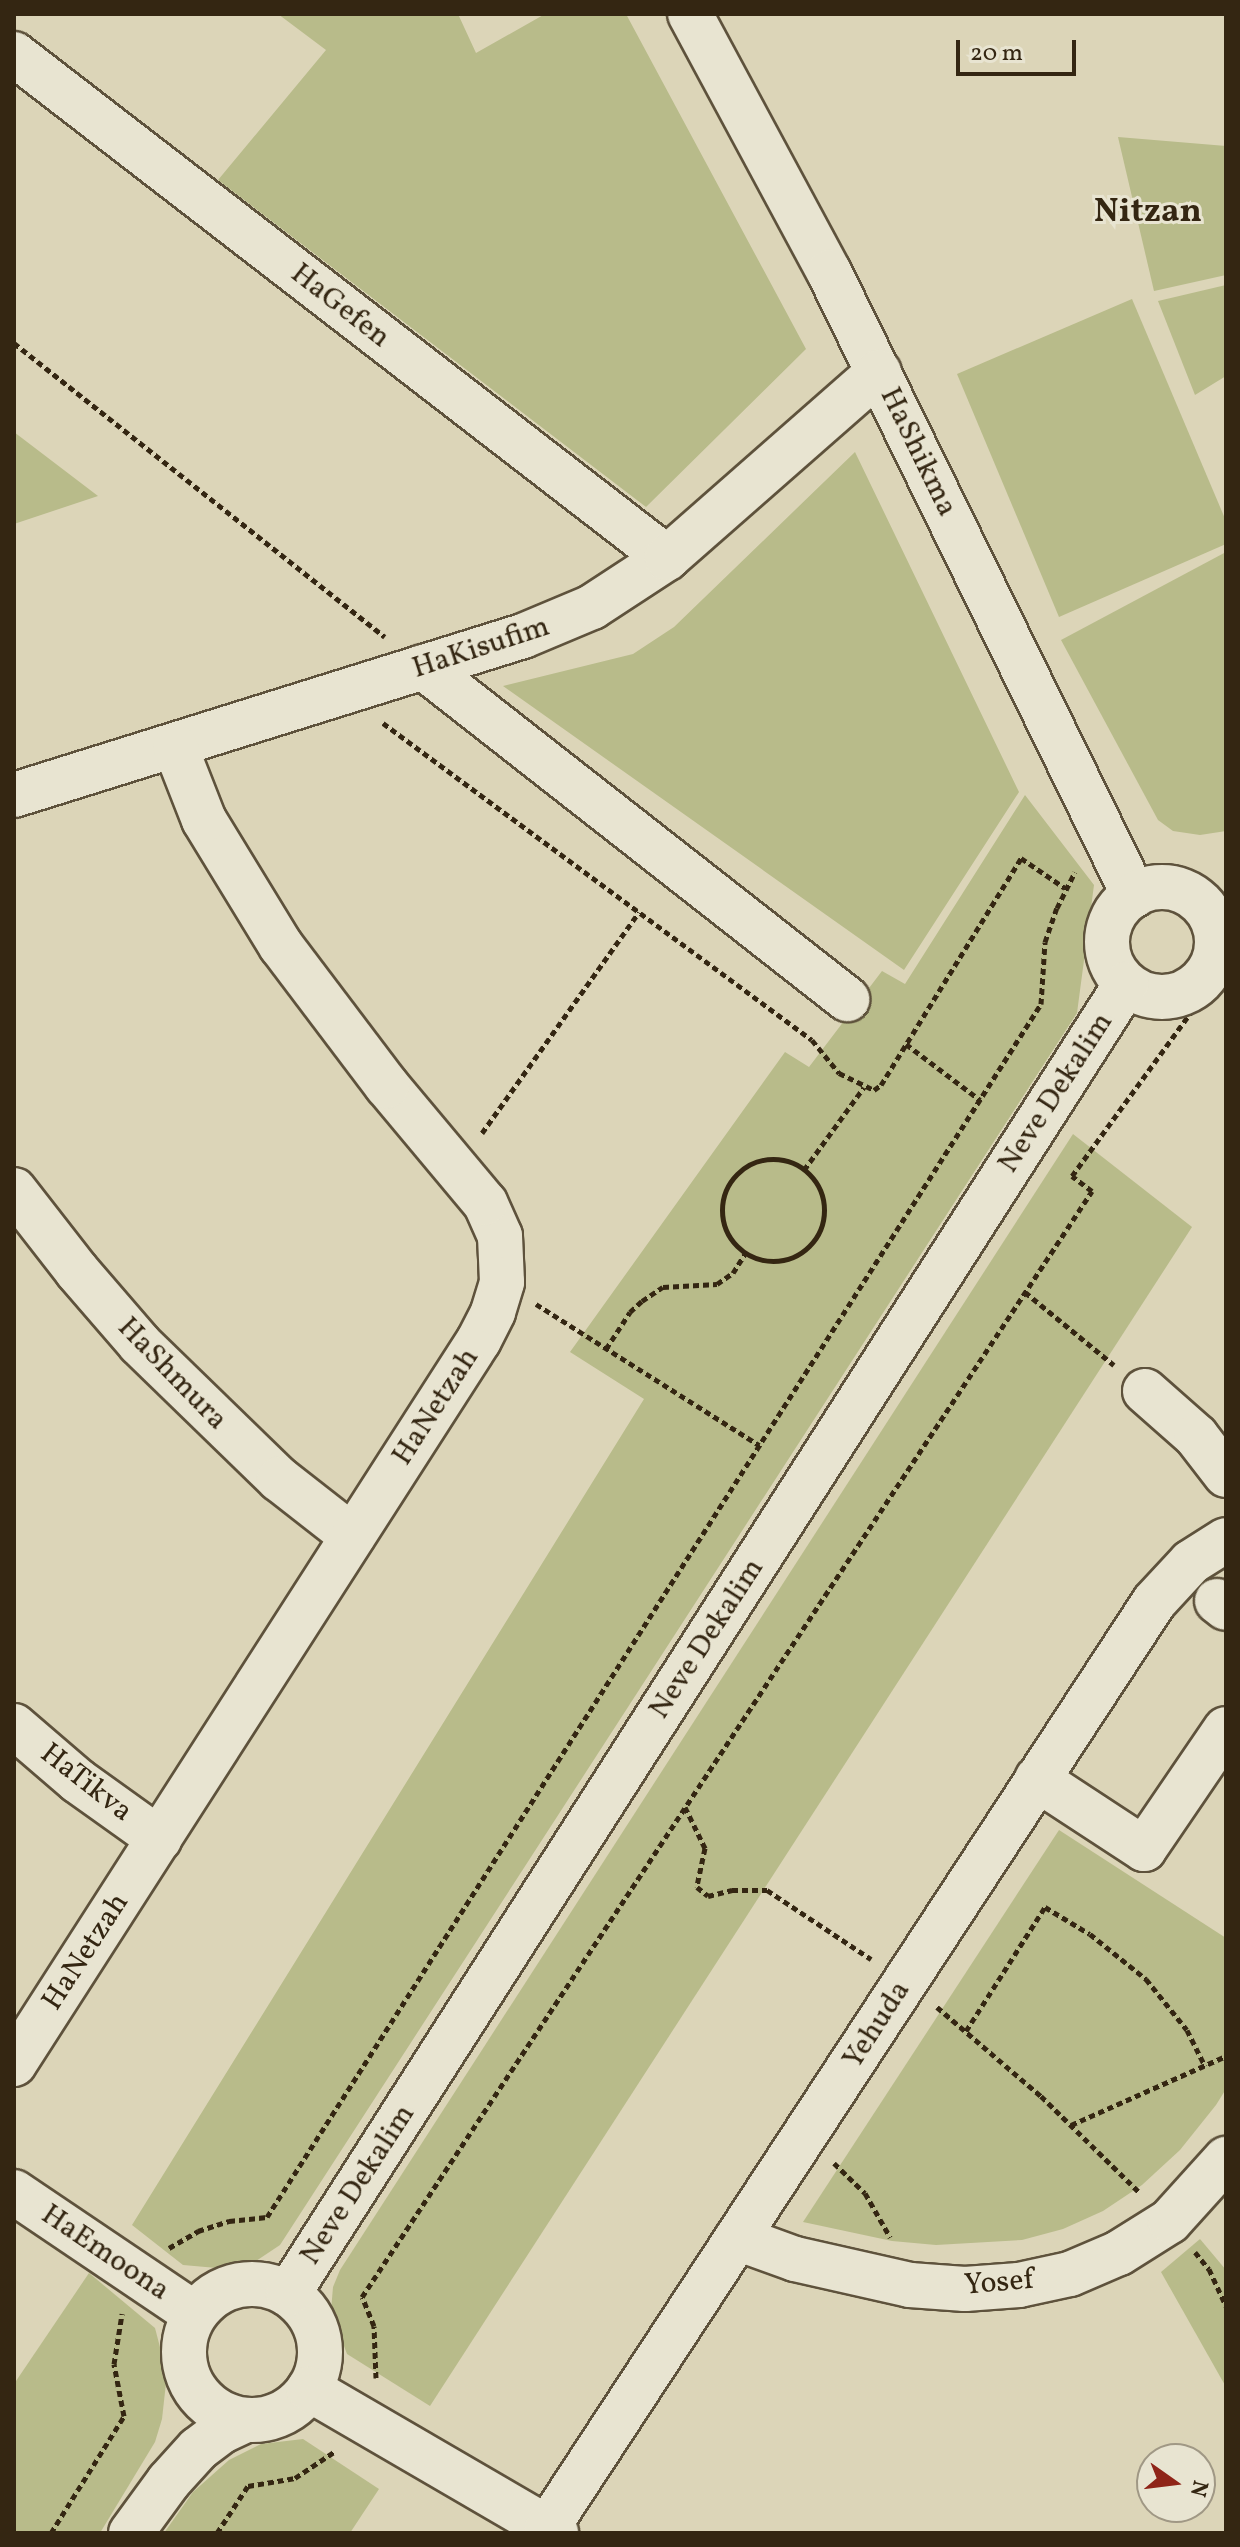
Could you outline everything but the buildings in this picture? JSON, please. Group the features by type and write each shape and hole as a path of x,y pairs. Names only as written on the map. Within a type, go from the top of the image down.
{"street":[{"name":"HaShikma","path":"690,14 879,372 1134,895"},
{"name":"HaGefen","path":"14,54 667,558"},
{"name":"HaKisufim","path":"14,795 557,624 610,597 667,558 879,372"},
{"path":"423,667 847,999"},
{"name":"HaNetzah","path":"14,2064 479,1340 493,1312 502,1282 503,1252 494,1220 457,1168 313,992 251,903 204,820 175,746"},
{"path":"1150,888 1176,888 1218,908 1214,987 1166,997 1149,996 1126,984 1111,963 1107,937 1116,913 1134,895 1150,888"},
{"name":"Neve Dekalim","path":"288,2294 1126,984"},
{"name":"HaShmura","path":"14,1190 77,1271 159,1364 279,1479 352,1536"},
{"path":"1145,1391 1196,1436 1226,1475"},
{"name":"Yehuda","path":"552,2531 737,2238 1154,1602 1191,1562 1226,1540"},
{"name":"HaTikva","path":"14,1726 78,1781 159,1839"},
{"path":"1037,1779 1144,1849 1226,1729"},
{"name":"Yosef","path":"737,2238 795,2259 893,2282 965,2289 1032,2282 1070,2274 1119,2253 1170,2221 1226,2159"},
{"name":"HaEmoona","path":"14,2192 195,2314"},
{"path":"131,2533 169,2481 206,2442 246,2420 277,2416 295,2405 309,2389 320,2358 318,2336 304,2308 288,2294 268,2286 236,2285 208,2299 195,2314 184,2347 185,2368 193,2387 215,2410 246,2420"},
{"path":"169,2481 190,2430 193,2387"},
{"path":"309,2389 552,2531"}],"path":[{"path":"14,343 423,667"},
{"path":"51,2533 124,2416 116,2377 116,2337 123,2311 140,2278 171,2246 198,2231 229,2221 267,2217 1041,1004 1042,961 1053,916 1073,876 1104,833"},
{"path":"457,1168 639,912"},
{"path":"217,2533 248,2486 284,2481 317,2465 337,2450 361,2419 375,2381 377,2354 374,2326 362,2297 1092,1191 1072,1176 1214,987"},
{"path":"906,1044 980,1100"},
{"path":"804,1170 864,1087"},
{"path":"769,1159 785,1161 804,1170 816,1184 824,1206 816,1238 799,1254 784,1260 768,1261 745,1254 734,1243 723,1223 722,1206 730,1183 747,1167 769,1159"},
{"path":"606,1349 630,1312 642,1301 663,1287 717,1284 733,1273 745,1254"},
{"path":"502,1282 759,1445"},
{"path":"1025,1292 1145,1391"},
{"path":"685,1807 705,1848 697,1887 708,1896 746,1889 767,1890 905,1981 1071,2125 1170,2221 1209,2269 1226,2306"},
{"path":"966,2031 1045,1907 1090,1934 1146,1979 1187,2030 1205,2066"},
{"path":"1071,2125 1226,2056"},
{"path":"801,2140 853,2178 876,2207 890,2238 893,2282"}],"green space":[{"path":"278,14 458,14 476,53 545,14 626,14 806,349 646,507 218,180 326,50"},
{"path":"1118,137 1226,146 1226,275 1154,291"},
{"path":"1226,285 1226,376 1195,395 1158,301"},
{"path":"1132,299 1226,521 1226,544 1059,617 957,374"},
{"path":"14,432 98,496 14,524"},
{"path":"855,452 1019,792 904,970 503,686 633,654 674,627"},
{"path":"1226,552 1226,831 1200,835 1173,831 1158,820 1061,640"},
{"path":"1025,795 1094,885 1077,1013 280,2245 256,2261 228,2269 183,2265 132,2225 644,1399 570,1352 785,1052 809,1067 882,971 905,984"},
{"path":"1073,1134 1192,1227 430,2406 347,2354 331,2311 333,2287 340,2270"},
{"path":"1059,1830 1226,1938 1226,2089 1216,2105 1180,2150 1142,2185 1103,2211 1063,2229 1022,2240 936,2245 892,2241 803,2222"},
{"path":"1200,2239 1226,2270 1226,2387 1161,2272"},
{"path":"89,2273 155,2328 167,2374 162,2419 155,2442 100,2533 14,2533 14,2384"},
{"path":"303,2439 379,2489 350,2533 164,2533 193,2492 229,2460 261,2444"}],"district":[{"name":"Nitzan","path":"1148,213"}]}
